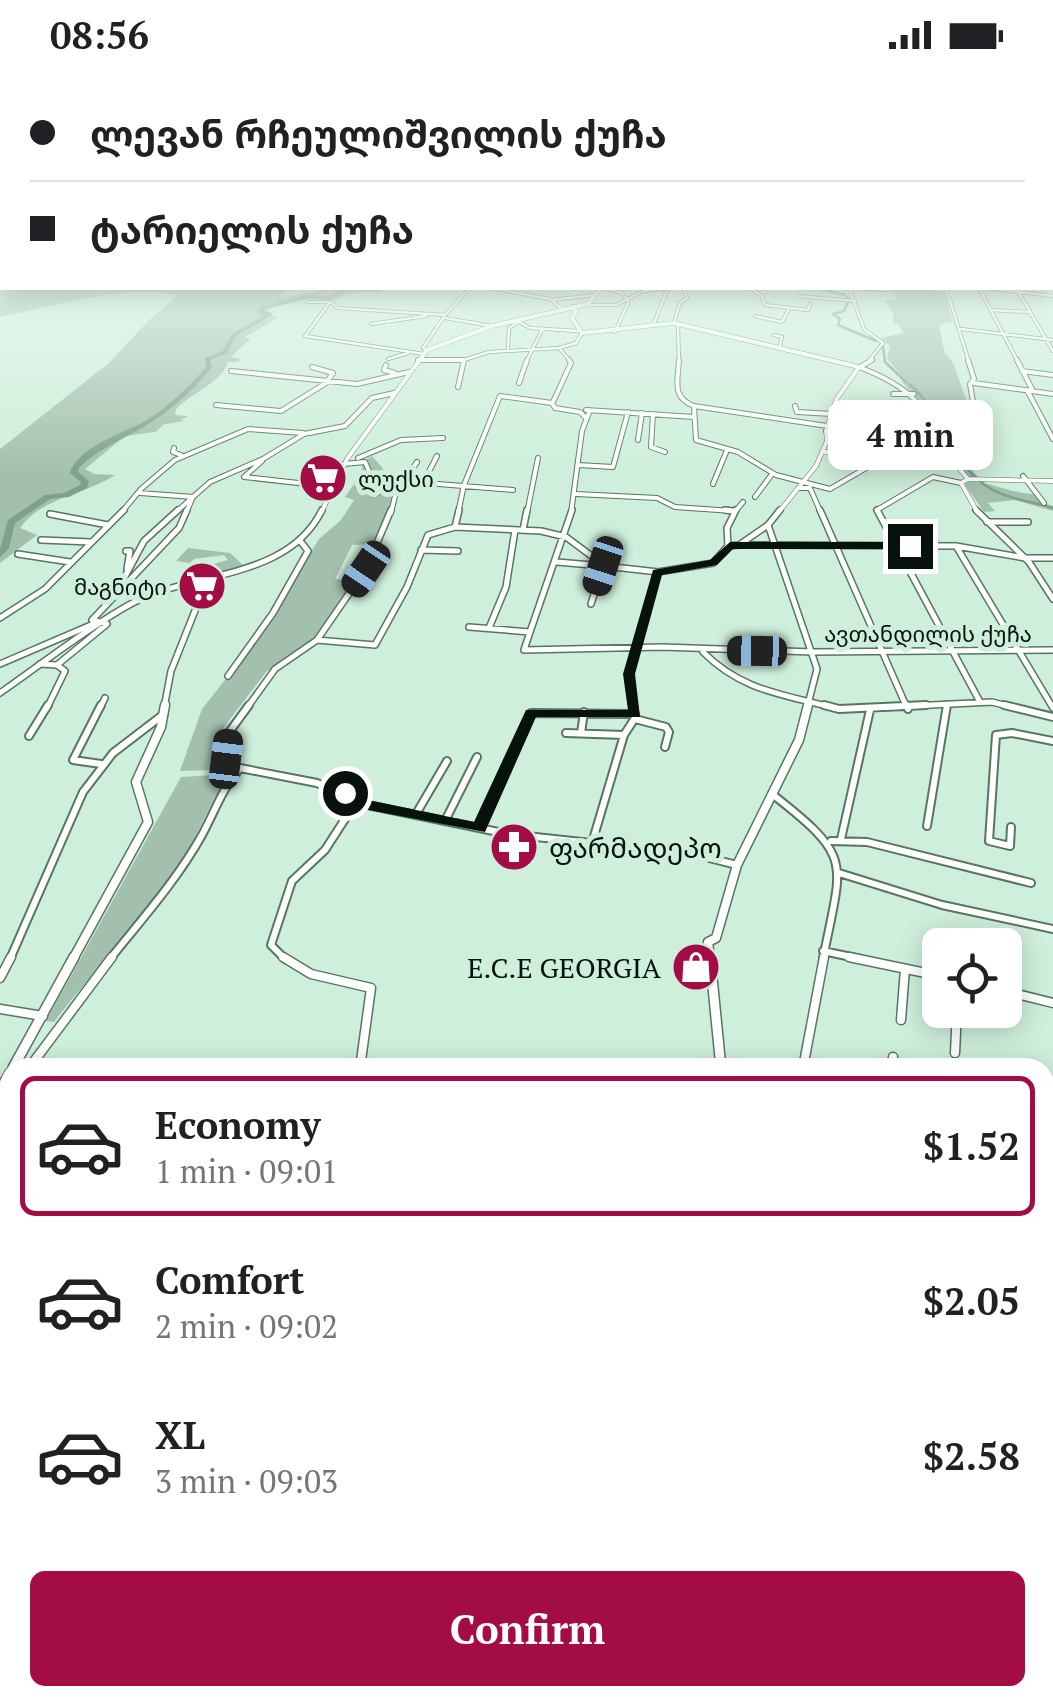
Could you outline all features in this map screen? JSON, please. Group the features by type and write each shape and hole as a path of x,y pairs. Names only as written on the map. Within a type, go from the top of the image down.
{"street":[{"path":"314,321 303,335 410,353"},
{"path":"371,324 379,321"},
{"path":"426,352 424,348 442,321"},
{"path":"467,321 492,326"},
{"path":"388,358 426,352 492,326 516,321"},
{"path":"508,349 509,328 517,321"},
{"path":"518,321 543,329 580,332 676,324 858,367 916,394 949,453 975,480"},
{"path":"418,360 464,360 508,349 559,348 576,343 580,332 577,321"},
{"path":"614,332 619,321"},
{"path":"677,321 677,394 681,401 826,429 937,432"},
{"path":"739,545 768,525 802,485 827,441 826,429 836,400 858,367 872,360 882,344 861,321"},
{"path":"957,321 974,383"},
{"path":"996,321 1053,439"},
{"path":"1035,321 1053,351"},
{"path":"519,384 543,329"},
{"path":"960,329 1053,340"},
{"path":"774,335 782,337 778,348"},
{"path":"552,403 571,364 559,348"},
{"path":"0,664 99,622 147,596 253,566 301,542 310,533 344,464 426,352"},
{"path":"458,387 464,360"},
{"path":"386,365 384,370 410,372"},
{"path":"216,405 281,411 334,373 312,367"},
{"path":"231,371 375,384 395,373"},
{"path":"1021,371 1053,375"},
{"path":"822,452 960,453 977,426 979,412 970,384 1053,394"},
{"path":"0,618 45,589 169,464 248,429 304,434 345,426 372,398 394,392"},
{"path":"893,394 916,394"},
{"path":"455,526 464,485 500,396 552,403"},
{"path":"552,403 554,408 572,410 694,418"},
{"path":"694,406 696,440 744,456 772,474 802,485 836,488 874,464"},
{"path":"795,406 796,412 928,412"},
{"path":"572,410 585,418"},
{"path":"468,627 530,632 566,537 576,494 585,418 590,410"},
{"path":"578,465 614,467 628,411"},
{"path":"638,440 642,413"},
{"path":"653,414 651,447 665,452"},
{"path":"115,595 144,541 194,496 223,474 263,459 304,434"},
{"path":"344,464 402,440 443,438"},
{"path":"174,448 173,452 188,455"},
{"path":"712,484 727,450"},
{"path":"423,481 437,456"},
{"path":"523,530 538,458"},
{"path":"263,459 244,477 334,487"},
{"path":"344,464 365,462 374,482 373,495 405,480 513,490"},
{"path":"235,771 226,759 230,731 275,668 317,640 366,569 388,528 396,492 417,462"},
{"path":"755,497 772,474"},
{"path":"980,702 877,510 933,477 961,483 1025,478 1053,481"},
{"path":"1025,478 1044,503"},
{"path":"961,483 987,522 1025,558 1053,599"},
{"path":"812,486 908,708"},
{"path":"140,493 194,496"},
{"path":"576,494 657,498 675,507 733,511"},
{"path":"40,664 57,664 107,624 92,620 179,528 194,496"},
{"path":"728,546 726,536 733,511 743,502"},
{"path":"50,514 108,525"},
{"path":"987,522 1028,522"},
{"path":"720,1058 708,942 716,938 737,865 799,740 817,669 768,525"},
{"path":"317,640 375,644 408,588 428,535 455,526 566,537 603,566"},
{"path":"490,628 506,587 514,530"},
{"path":"41,540 92,542"},
{"path":"228,676 292,584 308,552 301,542"},
{"path":"556,562 658,572 714,563 728,546 739,545 956,546 1025,558 1053,558"},
{"path":"956,546 1053,708"},
{"path":"121,584 130,559 130,551 126,550"},
{"path":"421,550 458,551"},
{"path":"18,554 71,562"},
{"path":"591,604 603,566"},
{"path":"592,843 624,735 635,716 629,674 658,572"},
{"path":"19,1058 148,822 136,782 166,712 170,671 208,578"},
{"path":"0,693 99,622"},
{"name":"ავთანდილის ქუჩა","path":"530,632 524,650 1053,650"},
{"path":"702,651 725,674 746,684 839,709 980,702 1053,717"},
{"path":"29,736 60,685 65,671 57,664"},
{"path":"101,764 73,760 105,698"},
{"path":"927,826 942,720 948,705"},
{"path":"841,839 870,710"},
{"path":"0,978 38,901 61,835 101,764 166,712"},
{"path":"581,733 584,712"},
{"path":"479,828 531,713 635,716 666,727 670,732 665,747"},
{"path":"566,733 624,735"},
{"path":"1012,827 1010,846 988,841 996,735 1012,733 1053,741"},
{"path":"445,821 477,758"},
{"path":"416,814 447,761"},
{"path":"36,1058 76,998 164,893 202,835 224,786 240,768 306,780 345,793 356,802 479,828 708,856 737,865"},
{"path":"772,794 830,840 839,874 805,1058"},
{"path":"356,802 325,850 292,881 271,946 294,969 308,976 371,988 361,1058"},
{"path":"830,840 867,842 1030,883"},
{"path":"839,874 942,906 1053,929"},
{"path":"822,951 922,972"},
{"path":"901,1020 906,969"},
{"path":"1022,995 1053,1002"},
{"path":"0,1009 42,1016"},
{"path":"955,1054 956,1028"}],"green space":[{"path":"148,321 272,321 245,337 250,339 231,357 241,359 238,362 228,362 213,381 176,409 175,415 188,416 181,420 185,421 165,424 155,432 125,436 85,469 94,474 115,475 52,502 29,517 20,528 37,535 0,563 0,449 109,363"},
{"path":"953,321 939,325 945,354 976,410 959,456 980,479 968,477 931,412 902,382 887,358 890,346 881,338 903,333 899,325 893,324"},
{"path":"372,456 385,471 404,472 387,528 378,544 352,545 335,579 355,581 309,647 267,671 220,732 217,770 180,771 202,709 256,641 319,539 341,520 354,500 345,497 362,473 362,462"},
{"path":"968,482 1035,494 1042,503 1053,506 1053,511 1015,500 988,503 995,511 984,512 965,485"},
{"path":"188,548 230,553 244,566 192,579 194,575 188,574 192,570 228,560 224,555 190,563 176,561"},
{"path":"228,774 188,852 158,896 54,1022 46,1021 181,777"}],"waterway":[{"path":"0,554 11,522 48,497 66,495 84,486 85,481 74,473 75,467 99,448 167,408 209,367 207,359 225,352 234,335 258,321"},
{"path":"839,321 838,325 876,341"},
{"path":"883,347 885,362 906,382"},
{"path":"909,384 921,395 973,475 1001,494 1053,508"}],"place":[{"name":"ლუქსი","path":"323,478"},
{"name":"მაგნიტი","path":"202,586"},
{"name":"ფარმადეპო","path":"514,847"},
{"name":"E.C.E GEORGIA","path":"696,967"}],"route":[{"path":"345,793 358,803 479,828 531,713 636,714 629,674 658,572 714,563 730,546 910,546"}]}
